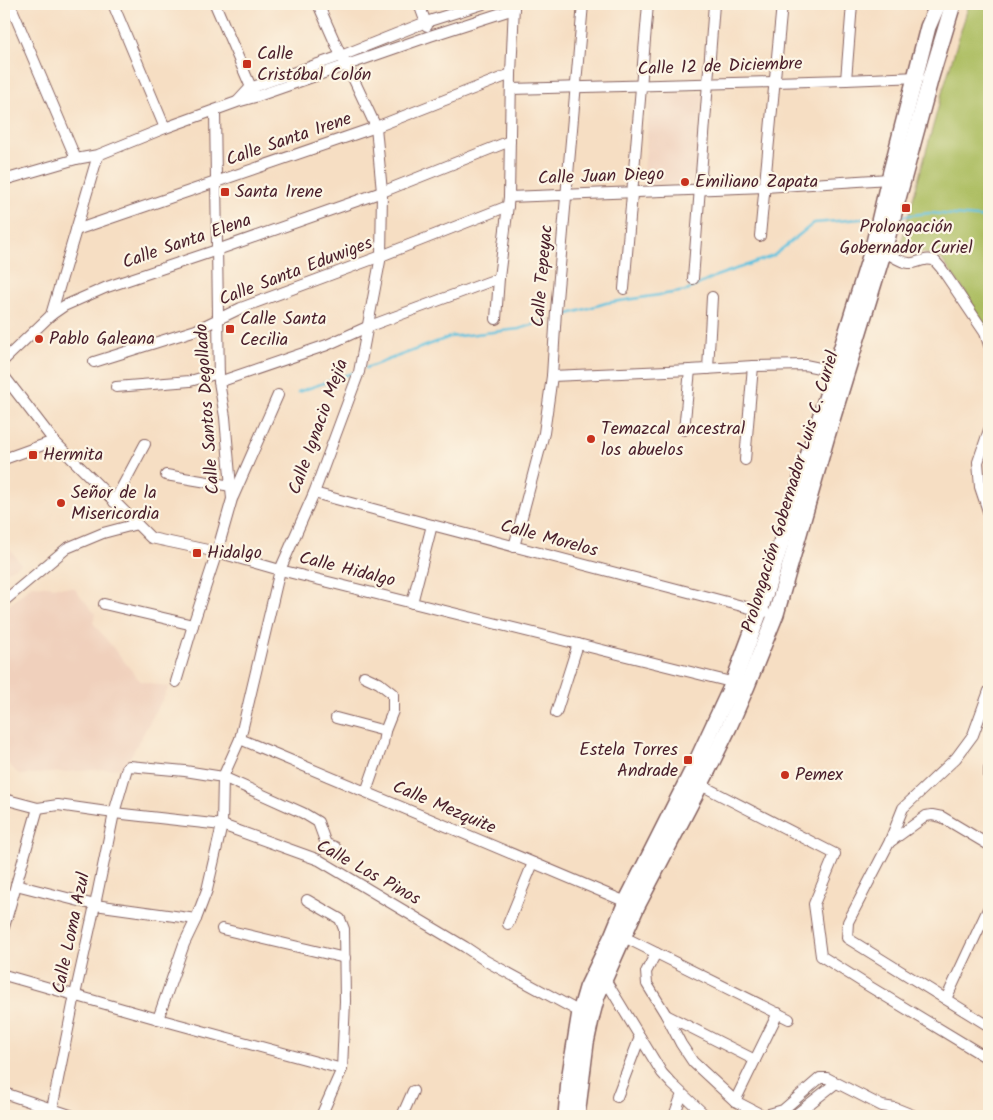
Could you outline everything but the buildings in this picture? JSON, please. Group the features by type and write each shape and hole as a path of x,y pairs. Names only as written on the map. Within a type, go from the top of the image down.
{"main road":[{"name":"Prolongación Gobernador Luis C. Curiel","path":"578,1116 586,1042 601,972 612,936 631,904 694,782 740,684 776,614 879,249 896,180 915,77 928,27 938,4"},
{"name":"Prolongación Gobernador Luis C. Curiel","path":"896,180 931,77 953,4"},
{"name":"Prolongación Gobernador Luis C. Curiel","path":"740,684 760,611 834,371 879,249"},
{"name":"Prolongación Gobernador Luis C. Curiel","path":"566,1116 569,1080 580,1012 587,988 601,972 624,937 631,904"}],"street":[{"path":"10,4 76,159"},
{"path":"113,4 166,128"},
{"path":"214,4 253,92"},
{"name":"Calle Ignacio Mejía","path":"223,777 240,739 280,570 314,493 359,372 381,256 382,192 376,127 318,4"},
{"path":"419,4 430,36"},
{"path":"4,180 76,159 98,155 215,111 237,102 253,92 426,22 483,4"},
{"name":"Calle Tepeyac","path":"514,546 544,433 552,376 583,4"},
{"path":"624,289 648,4"},
{"path":"693,279 714,4"},
{"path":"760,236 782,4"},
{"path":"846,80 852,4"},
{"path":"253,92 347,65 514,6 508,201 496,319"},
{"name":"Calle Santa Irene","path":"76,230 376,127 511,74"},
{"name":"Calle 12 de Diciembre","path":"510,89 931,77"},
{"name":"Calle Santos Degollado","path":"176,682 232,499 225,417 219,377 215,111"},
{"name":"Calle Santa Elena","path":"4,360 51,315 64,306 107,286 217,250 382,192 510,141"},
{"path":"51,315 98,155"},
{"name":"Calle Juan Diego","path":"508,201 566,194 896,180"},
{"name":"Calle Santa Eduwiges","path":"94,362 196,330 241,308 381,256 508,201"},
{"path":"879,249 906,263 912,264 924,260 934,260 985,333 989,345"},
{"path":"116,387 219,377 327,345 499,278"},
{"path":"708,369 712,297"},
{"path":"552,376 805,365 834,371"},
{"path":"745,460 753,366"},
{"path":"684,430 690,370"},
{"name":"Calle Hidalgo","path":"4,376 54,441 151,538 217,552 280,570 740,684"},
{"path":"232,499 278,395"},
{"path":"989,430 978,462 980,488 989,514"},
{"path":"4,459 54,441"},
{"path":"114,502 145,444"},
{"path":"166,475 231,486"},
{"name":"Calle Morelos","path":"314,493 776,614"},
{"path":"4,601 67,548 103,533 137,524"},
{"path":"412,603 432,525"},
{"path":"104,604 193,625"},
{"path":"556,713 578,644"},
{"path":"364,676 379,683 393,694 393,711 366,792"},
{"path":"989,691 973,735 956,758 903,808 889,843 848,922 847,938 989,1026"},
{"path":"336,718 385,731"},
{"name":"Calle Mezquite","path":"240,739 631,904"},
{"name":"Calle Los Pinos","path":"130,766 223,777 303,813 318,822 326,844 335,847"},
{"name":"Calle Loma Azul","path":"52,1110 74,995 114,813 127,768 130,766"},
{"path":"989,769 989,783"},
{"path":"158,1019 184,944 207,890 222,825 223,777"},
{"path":"694,782 836,854 814,904 820,956 989,1058"},
{"name":"Calle Los Pinos","path":"4,799 38,808 58,805 222,825 319,860 486,961 580,1012"},
{"path":"4,926 38,808"},
{"path":"889,843 926,816 932,815 942,817 989,845"},
{"path":"508,924 533,863"},
{"path":"16,885 95,905 196,919"},
{"path":"307,900 340,919 344,929 342,1069 321,1116"},
{"path":"946,999 989,907"},
{"path":"222,929 344,958"},
{"path":"624,937 789,1019"},
{"path":"656,953 646,972 646,984 693,1062 735,1101 763,1116 783,1110 820,1078 827,1078 882,1106 895,1108 915,1116"},
{"path":"601,972 662,1072 706,1116"},
{"path":"4,975 342,1069"},
{"path":"735,1101 778,1013"},
{"path":"666,1016 755,1060"},
{"path":"617,1098 640,1037"},
{"path":"794,1116 836,1083"},
{"path":"402,1116 413,1092"},
{"path":"4,1093 73,1116"},
{"path":"674,1116 682,1094"},
{"path":"882,1106 891,1116"}],"shaded area":[{"path":"703,92 696,183 643,186 650,95"},
{"path":"4,541 21,564 4,573"},
{"path":"32,585 74,588 95,614 93,623 140,681 169,687 124,768 20,775 4,760 4,610"}],"green space":[{"path":"969,4 989,4 989,338 966,293 940,257 900,247 942,93"}],"waterway":[{"path":"902,216 930,213 989,218"},
{"path":"562,316 606,303 686,291 716,276 773,256 814,223 871,218"},
{"path":"366,368 450,337 519,329 548,320"},
{"path":"298,392 352,373"}],"place":[{"name":"Calle Cristóbal Colón","path":"247,64"},
{"name":"Emiliano Zapata","path":"685,182"},
{"name":"Santa Irene","path":"225,192"},
{"name":"Prolongación Gobernador Curiel","path":"906,208"},
{"name":"Calle Santa Cecilia","path":"230,329"},
{"name":"Pablo Galeana","path":"39,339"},
{"name":"Temazcal ancestral los abuelos","path":"591,439"},
{"name":"Hermita","path":"33,455"},
{"name":"Señor de la Misericordia","path":"61,503"},
{"name":"Hidalgo","path":"197,553"},
{"name":"Estela Torres Andrade","path":"688,760"},
{"name":"Pemex","path":"785,775"}]}
